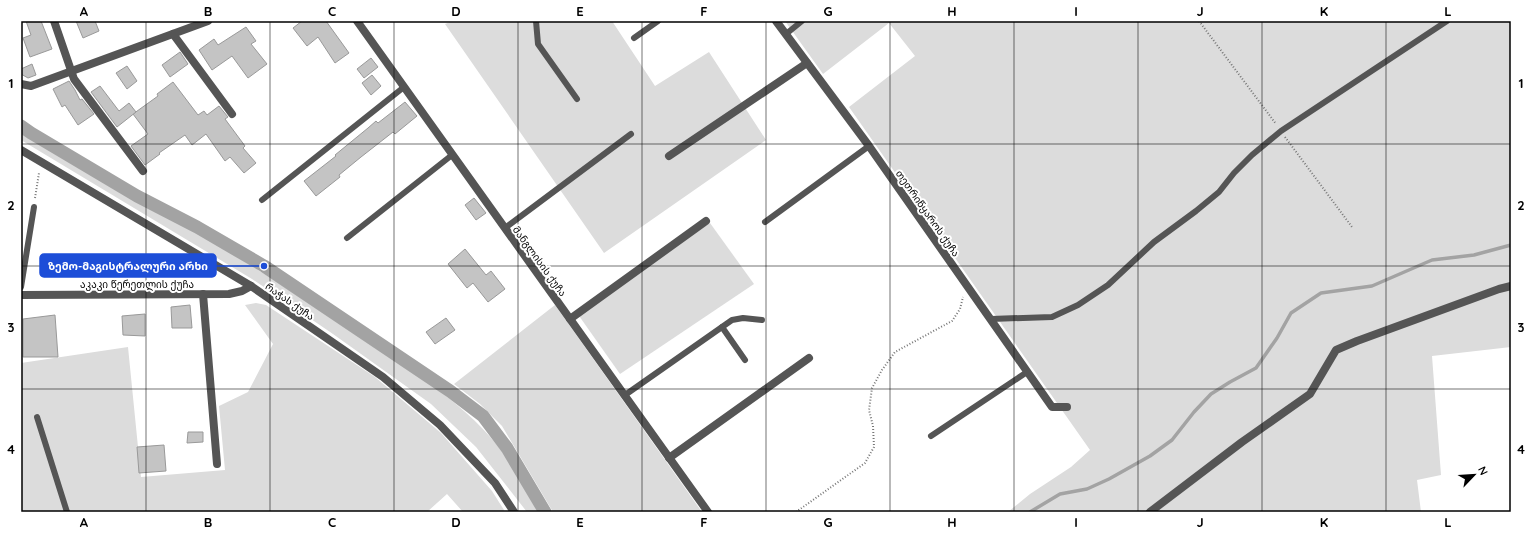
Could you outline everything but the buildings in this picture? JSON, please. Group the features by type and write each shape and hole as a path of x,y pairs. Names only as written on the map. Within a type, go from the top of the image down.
{"street":[{"path":"54,21 74,79 143,171"},
{"path":"21,84 31,86 208,21"},
{"name":"მანგლისის ქუჩა","path":"357,21 708,512"},
{"name":"თეთრიწყაროს ქუჩა","path":"776,21 869,146 1052,407 1067,408"},
{"path":"173,34 232,114"},
{"path":"669,156 807,63"},
{"name":"რაჭას ქუჩა","path":"21,150 251,286 383,377 440,425 496,483 514,512"},
{"path":"570,319 706,221"},
{"name":"აკაკი წერეთლის ქუჩა","path":"21,295 229,294 242,291 251,286"},
{"path":"1150,512 1242,442 1310,394 1336,350 1357,340 1511,286"},
{"path":"203,294 217,464"},
{"path":"669,458 809,358"}],"lane":[{"path":"536,21 538,44 577,99"},
{"path":"634,38 658,21"},
{"path":"786,34 802,21"},
{"path":"990,319 1052,317 1078,305 1108,285 1154,242 1219,192 1234,173 1252,155 1281,131 1447,21"},
{"path":"262,200 404,87"},
{"path":"505,228 631,134"},
{"path":"765,222 869,146"},
{"path":"347,238 452,155"},
{"path":"21,287 34,207"},
{"path":"625,396 732,320 743,318 762,320"},
{"path":"722,327 745,360"},
{"path":"931,436 1027,372"},
{"path":"37,417 67,512"}],"path":[{"path":"34,207 41,162"},
{"path":"796,512 865,463 874,447 873,426 869,410 872,388 896,352 952,321 960,309 966,284"}],"shaded area":[{"path":"453,21 612,21 655,86 709,52 766,140 604,253 445,24"},
{"path":"785,21 1511,21 1511,347 1432,356 1441,475 1417,480 1421,512 1008,512 1030,494 1071,467 1090,450 849,107 915,56 889,23 823,74"},
{"path":"21,130 37,142 199,233 277,282 441,392 474,420 496,444 512,467 538,512 527,512 476,447 431,404 333,334 252,279 21,140"},
{"path":"710,223 754,284 620,374 577,313"},
{"path":"256,303 266,305 375,377 441,433 492,491 504,510 503,512 463,512 447,494 427,512 21,512 21,363 128,347 141,477 225,470 219,406 248,392 273,344 245,305"},
{"path":"555,305 702,512 553,512 502,426 480,404 454,384"}],"waterway":[{"path":"21,126 137,196 197,227 264,266 450,391 483,416 507,448 545,512"},
{"path":"1030,512 1060,494 1087,489 1109,479 1150,456 1172,440 1194,412 1211,394 1256,368 1277,338 1291,313 1321,293 1372,286 1432,260 1474,255 1511,245"}],"place":[{"name":"ზემო-მაგისტრალური არხი","path":"264,266"}]}
